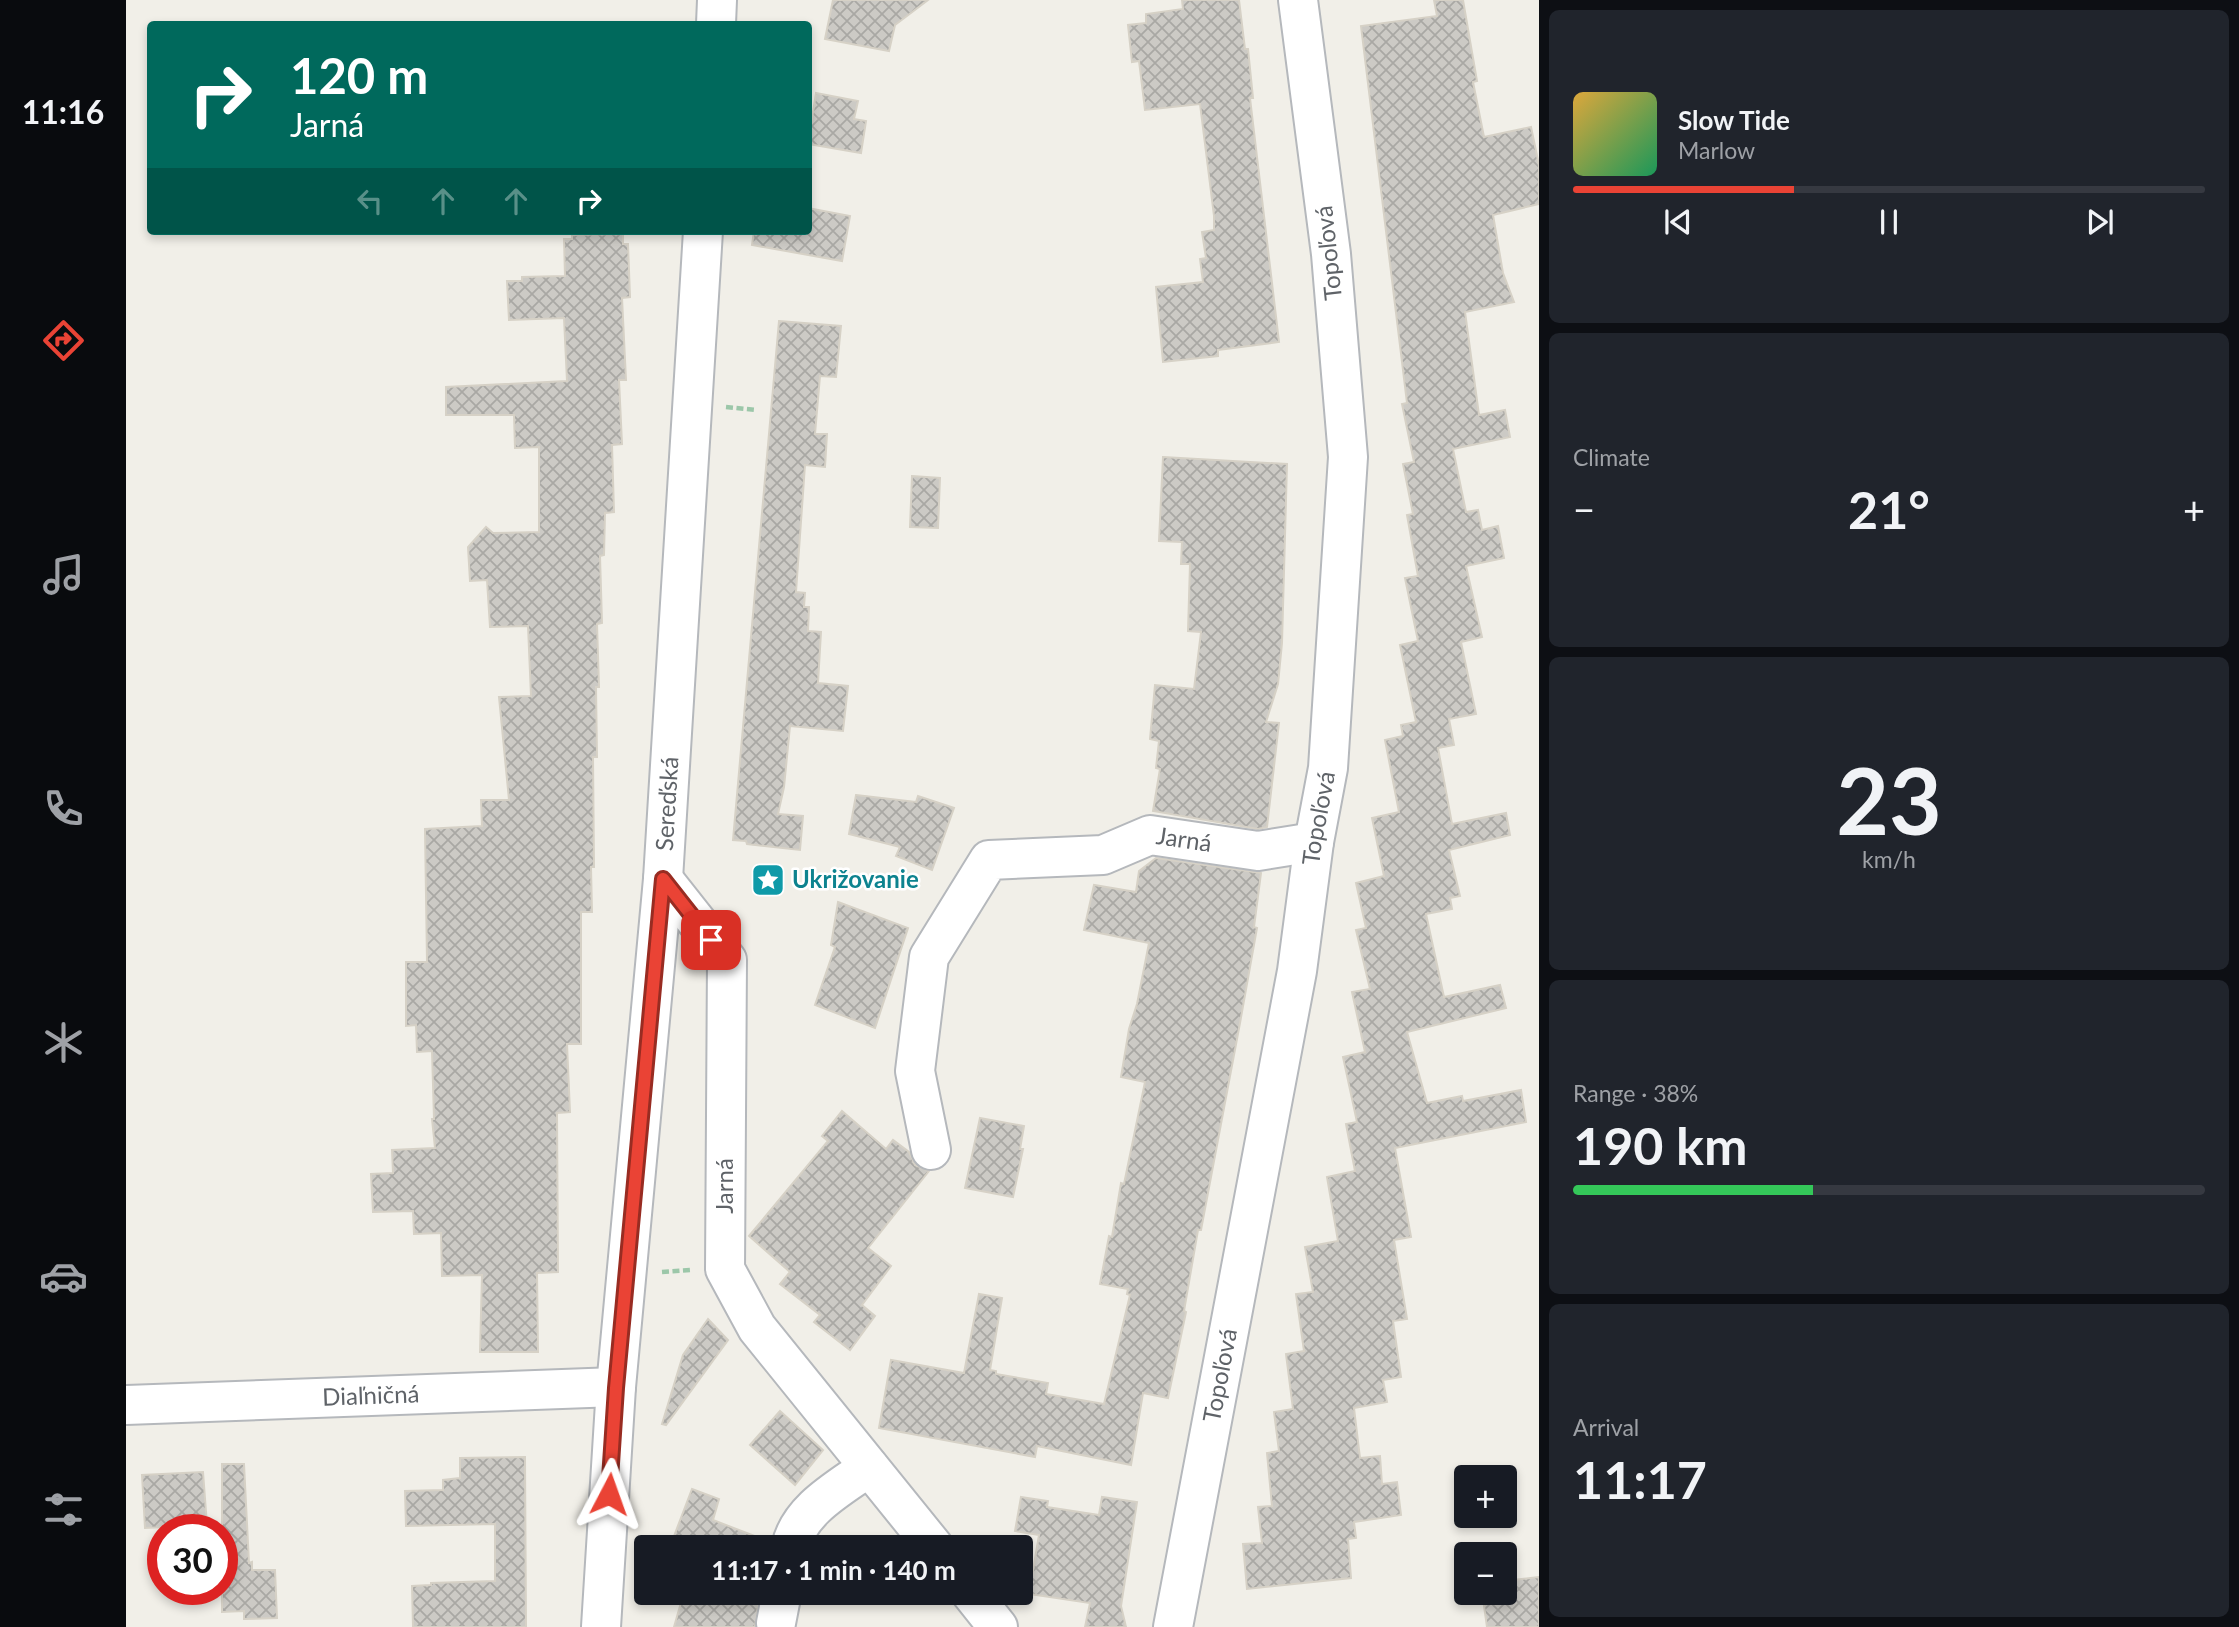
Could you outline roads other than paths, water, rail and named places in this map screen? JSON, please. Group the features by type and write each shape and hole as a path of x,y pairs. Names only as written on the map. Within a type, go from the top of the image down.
{"street":[{"path":"716,21 718,0"},
{"name":"Topoľová","path":"1172,1627 1297,971 1314,842 1328,768 1348,457 1331,254 1298,0"},
{"name":"Sereďská","path":"601,1627 616,1388 663,879 703,235"},
{"name":"Jarná","path":"931,1150 915,1071 929,957 989,860 1103,855 1150,835 1258,851 1314,842"},
{"name":"Jarná","path":"663,879 727,960 725,1269 757,1328 924,1535"},
{"name":"Diaľničná","path":"126,1405 616,1388"},
{"path":"793,1535 819,1502 869,1466"},
{"path":"980,1605 998,1627"}],"place":[{"name":"Ukrižovanie","path":"768,880"}]}
